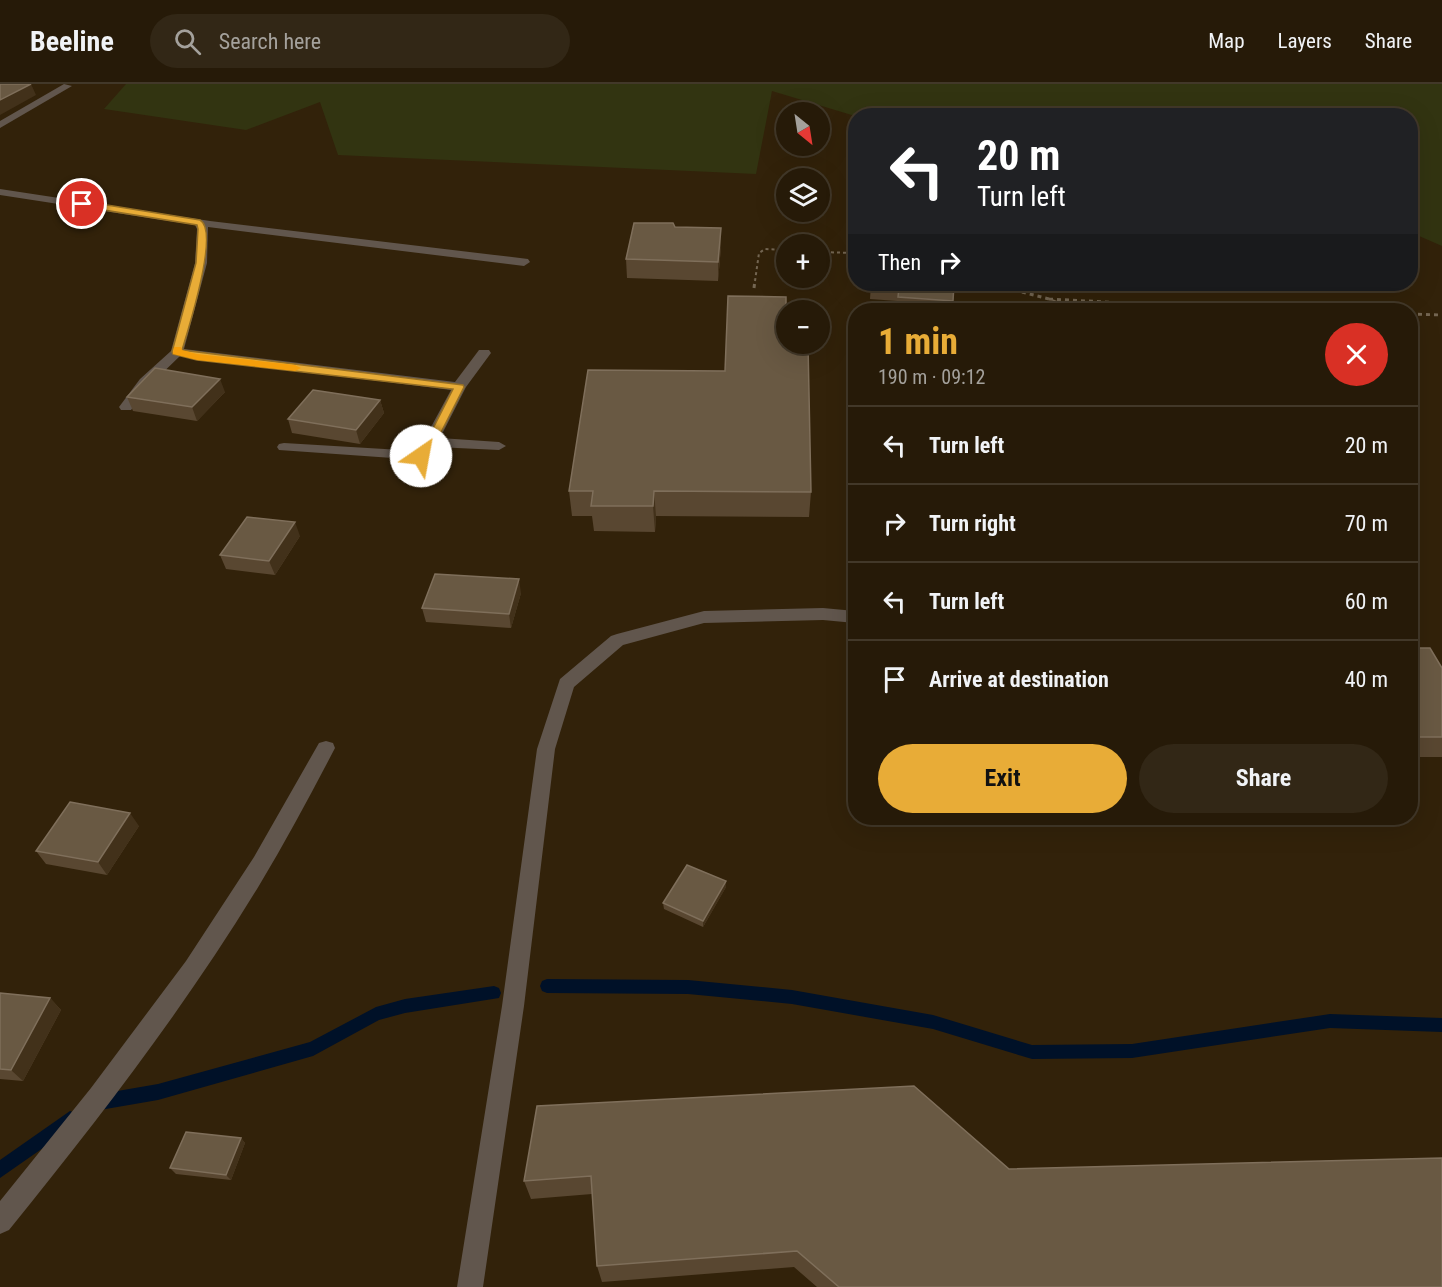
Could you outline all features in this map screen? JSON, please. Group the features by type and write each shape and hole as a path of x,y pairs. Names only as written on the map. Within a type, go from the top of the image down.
{"street":[{"path":"0,125 67,86"},
{"path":"0,192 200,223 524,262"},
{"path":"126,407 145,382 177,352 201,263 203,229 200,223"},
{"path":"177,352 197,357 459,387"},
{"path":"284,447 421,456 426,452 459,387 484,353"},
{"path":"431,442 499,446"},
{"path":"470,1287 513,1006 546,749 566,684 617,640 704,617 823,614 848,616"},
{"path":"0,1221 64,1143 174,995 252,879 326,748"}],"path":[{"path":"754,288 759,253 765,249 776,250"},
{"path":"830,252 848,253"},
{"path":"1018,291 1058,303"},
{"path":"1049,299 1124,303"},
{"path":"1418,315 1442,315"}],"green space":[{"path":"126,84 1442,84 1442,246 1418,236 1418,108 848,108 848,114 830,108 830,102 809,102 772,91 756,174 338,155 320,102 246,130 104,109"}],"building":[{"path":"0,84 31,84 0,100"},
{"path":"634,223 673,223 675,227 721,228 718,262 626,259"},
{"path":"899,291 954,291 953,301 898,297"},
{"path":"728,296 786,297 786,300 776,300 776,354 808,354 811,492 654,491 653,506 591,506 593,491 569,491 588,370 725,371"},
{"path":"155,368 220,379 192,407 127,397"},
{"path":"313,390 380,400 356,430 288,419"},
{"path":"247,517 295,522 269,561 220,555"},
{"path":"435,574 519,579 509,614 422,608"},
{"path":"1418,648 1430,648 1442,668 1442,737 1418,737"},
{"path":"70,802 130,813 98,862 36,851"},
{"path":"687,865 726,881 703,921 663,903"},
{"path":"0,993 50,998 11,1070 0,1069"},
{"path":"914,1086 1009,1169 1442,1158 1442,1287 839,1287 797,1251 597,1266 591,1176 524,1181 537,1106"},
{"path":"186,1132 241,1138 226,1175 170,1168"}],"waterway":[{"path":"547,986 688,987 792,997 933,1022 1032,1052 1132,1051 1330,1021 1442,1025"},
{"path":"100,1102 158,1092 313,1049 376,1014 405,1006 494,993"},
{"path":"0,1170 70,1119"}],"slow traffic":[{"path":"177,349 177,352 197,357 295,368"}],"route":[{"path":"82,204 200,223 203,229 201,263 177,352 197,357 459,387 426,452 421,456"}]}
